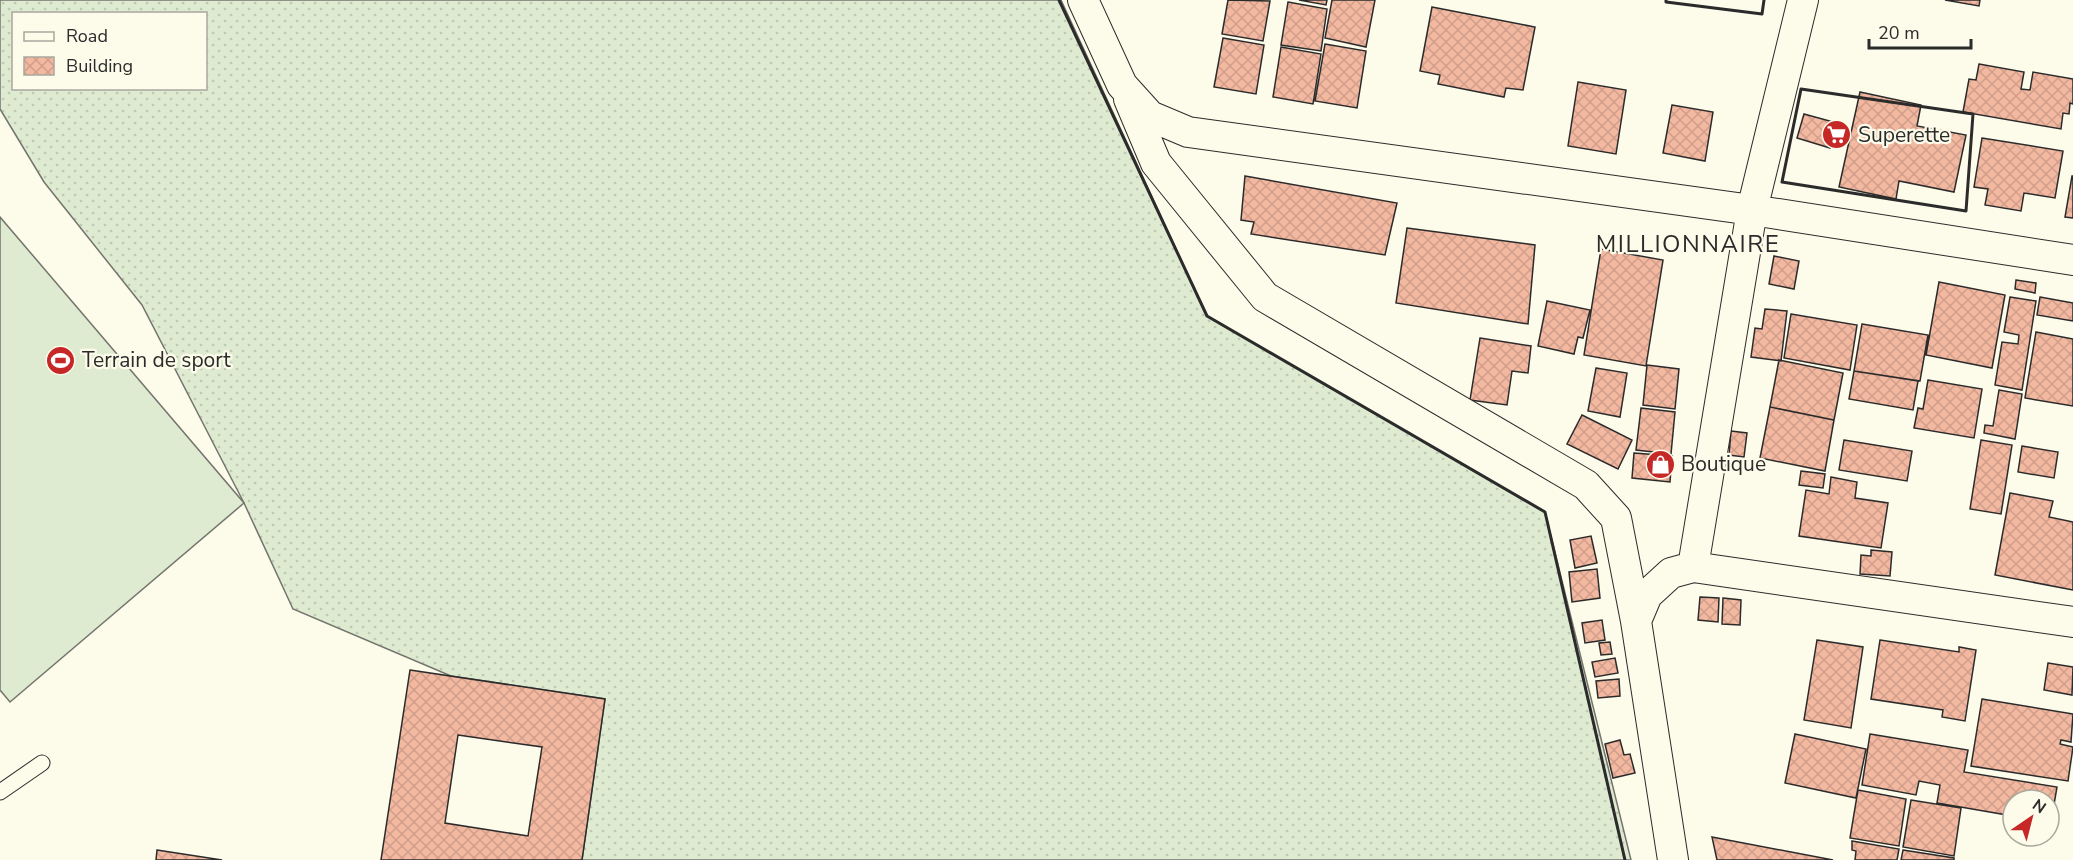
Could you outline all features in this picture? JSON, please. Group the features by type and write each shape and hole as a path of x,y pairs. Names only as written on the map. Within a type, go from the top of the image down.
{"street":[{"path":"1083,0 1156,162 1265,297 1586,485 1616,518 1636,621 1673,860"},
{"path":"1693,567 1752,210 1803,0"},
{"path":"1122,85 1150,116 1188,132 1752,210 2073,260"},
{"path":"1636,621 1647,594 1671,573 1693,567 2073,622"}],"lane":[{"path":"0,792 42,763"}],"green space":[{"path":"0,0 1061,0 1207,316 1545,512 1631,860 582,860 605,699 451,676 293,609 244,503 142,305 44,182 0,109"},
{"name":"Terrain de sport","path":"0,217 244,503 10,702 0,690"}],"building":[{"path":"1228,0 1270,1 1263,41 1222,34"},
{"path":"1299,0 1327,0 1326,5"},
{"path":"1332,0 1375,0 1366,47 1325,38"},
{"path":"1945,0 1980,0 1979,6"},
{"path":"1288,2 1327,9 1321,51 1281,45"},
{"path":"1432,7 1535,27 1523,90 1506,88 1504,97 1438,84 1440,75 1420,71"},
{"path":"1223,38 1264,45 1256,94 1214,87"},
{"path":"1325,44 1366,51 1357,108 1315,101"},
{"path":"1281,47 1321,54 1313,104 1273,97"},
{"path":"1979,64 2024,72 2021,89 2030,90 2033,72 2073,79 2073,104 2070,103 2069,114 2063,113 2061,129 1963,112 1969,79 1976,80"},
{"path":"1578,82 1626,90 1616,154 1568,146"},
{"path":"1860,92 1921,105 1917,126 1966,135 1954,192 1899,181 1896,199 1839,187"},
{"path":"1672,105 1713,112 1705,161 1663,153"},
{"path":"1804,114 1837,123 1830,148 1797,138"},
{"path":"1982,138 2063,151 2055,198 2024,193 2021,211 1985,205 1988,189 1974,187"},
{"path":"1245,176 1397,203 1385,255 1251,234 1254,222 1241,220"},
{"path":"2073,176 2073,218 2065,217"},
{"path":"1407,228 1535,245 1528,324 1396,303"},
{"path":"1601,249 1663,260 1646,366 1584,355"},
{"path":"1774,256 1799,261 1794,289 1769,284"},
{"path":"2016,280 2036,283 2035,293 2015,289"},
{"path":"1939,282 2005,295 1992,368 1926,355"},
{"path":"2010,297 2036,301 2022,390 1995,385 2002,342 2018,344 2019,335 2004,332"},
{"path":"2040,297 2073,303 2073,321 2037,315"},
{"path":"1547,301 1590,310 1583,338 1578,337 1574,354 1538,346"},
{"path":"1765,309 1787,311 1781,361 1751,357 1755,328 1762,329"},
{"path":"1791,314 1857,325 1850,370 1784,358"},
{"path":"1862,324 1928,335 1920,381 1854,371"},
{"path":"2036,332 2073,339 2073,406 2025,398"},
{"path":"1480,338 1531,346 1528,373 1512,371 1507,405 1470,400"},
{"path":"1779,360 1843,373 1834,420 1770,407"},
{"path":"1647,365 1679,369 1675,409 1643,405"},
{"path":"1596,368 1627,373 1620,417 1588,411"},
{"path":"1854,371 1918,381 1913,410 1849,399"},
{"path":"1928,380 1982,389 1974,438 1914,428 1918,408 1923,409"},
{"path":"1999,390 2022,394 2015,439 1984,433 1985,425 1993,426"},
{"path":"1770,407 1834,420 1825,471 1760,458"},
{"path":"1641,408 1675,412 1671,454 1636,450"},
{"path":"1582,415 1632,440 1618,469 1567,444"},
{"path":"1731,431 1747,433 1744,457 1729,455"},
{"path":"1844,440 1912,451 1907,481 1839,470"},
{"path":"1981,440 2012,445 2001,514 1970,509"},
{"path":"2022,446 2058,452 2054,478 2018,472"},
{"path":"1634,453 1672,456 1670,482 1632,478"},
{"path":"1801,471 1825,474 1823,488 1799,485"},
{"path":"1831,477 1857,482 1855,498 1888,503 1881,548 1799,536 1806,490 1829,494"},
{"path":"2010,493 2053,501 2049,517 2073,522 2073,590 1995,575"},
{"path":"1591,536 1597,563 1575,568 1570,540"},
{"path":"1871,550 1892,552 1890,576 1860,574 1861,555 1871,556"},
{"path":"1597,569 1600,598 1572,602 1569,572"},
{"path":"1700,597 1719,598 1718,622 1698,620"},
{"path":"1723,598 1741,600 1740,625 1722,624"},
{"path":"1602,620 1605,640 1585,643 1582,623"},
{"path":"1817,640 1863,647 1851,728 1804,720"},
{"path":"1880,640 1959,652 1959,647 1976,650 1965,721 1942,717 1943,710 1871,699"},
{"path":"1610,642 1612,654 1601,655 1599,643"},
{"path":"1615,658 1618,673 1595,677 1592,662"},
{"path":"2048,663 2073,667 2072,695 2044,690"},
{"path":"410,670 605,699 582,860 381,860","holes":["458,735 542,747 528,836 445,823"]},
{"path":"1619,679 1620,696 1598,698 1596,681"},
{"path":"1982,699 2073,714 2071,742 2061,740 2060,744 2073,747 2068,781 1971,766"},
{"path":"1795,734 1866,749 1856,798 1785,783"},
{"path":"1870,734 1968,750 1964,772 2057,787 2001,788 2001,814 1937,803 1940,785 1919,781 1916,795 1862,785"},
{"path":"1620,740 1624,755 1630,754 1635,773 1613,778 1605,744"},
{"path":"1858,790 1906,799 1899,846 1850,838"},
{"path":"1911,800 1961,808 1954,856 1903,847"},
{"path":"1712,837 1833,860 1717,860"},
{"path":"1852,841 1899,849 1897,860 1855,860 1856,851 1852,850"},
{"path":"157,850 222,860 156,860"},
{"path":"1903,850 1954,858 1954,860 1901,860"}],"wall":[{"path":"1059,0 1207,316 1545,512 1625,860"},
{"path":"1666,0 1666,2 1762,14 1764,0"},
{"path":"1801,89 1973,114 1966,211 1782,182 1801,89"}],"place":[{"name":"Superette","path":"1837,135"},
{"name":"Terrain de sport","path":"61,360"},
{"name":"Boutique","path":"1660,464"}],"district":[{"name":"MILLIONNAIRE","path":"1688,244"}]}
